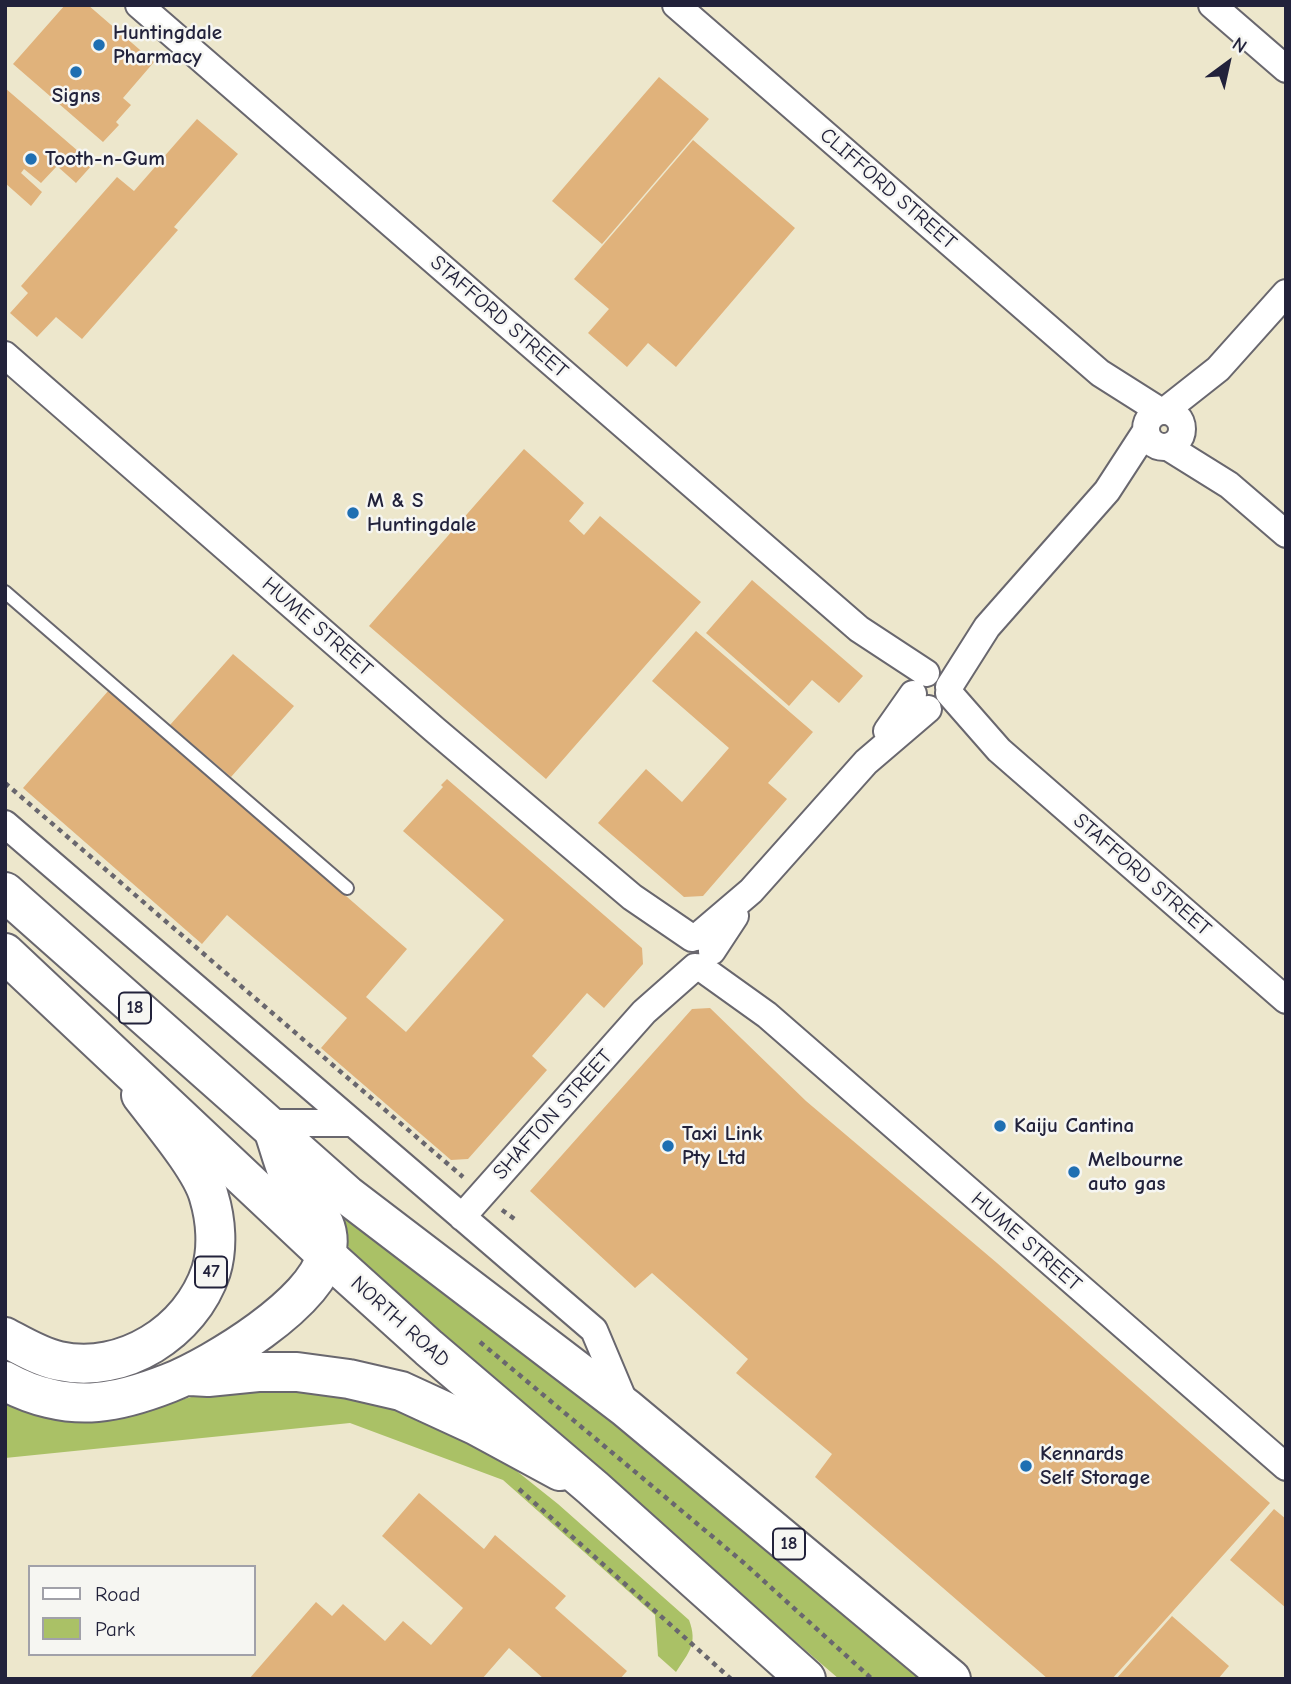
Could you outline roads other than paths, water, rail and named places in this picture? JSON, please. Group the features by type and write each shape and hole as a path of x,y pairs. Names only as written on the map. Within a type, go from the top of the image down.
{"main road":[{"name":"18","path":"5,892 347,1195 626,1408 951,1679"},
{"name":"NORTH ROAD","path":"5,953 326,1255 429,1348 593,1488 806,1679"},
{"name":"47","path":"5,1337 31,1351 60,1361 95,1363 126,1356 148,1347 170,1331 196,1301 211,1272 215,1234 209,1194 193,1166 111,1053"},
{"path":"5,1381 48,1398 76,1403 141,1394 187,1375 259,1331 288,1308 316,1279 326,1255 327,1227 295,1188 270,1128"},
{"path":"187,1375 208,1377 250,1372 296,1372 401,1391 477,1426 593,1488"}],"street":[{"name":"STAFFORD STREET","path":"139,5 1286,1000"},
{"name":"CLIFFORD STREET","path":"676,5 1286,534"},
{"path":"1212,5 1286,69"},
{"name":"SHAFTON STREET","path":"461,1217 1286,293"},
{"name":"HUME STREET","path":"5,355 1286,1467"},
{"path":"5,824 594,1330 626,1408"},
{"path":"270,1128 352,1123"}],"lane":[{"path":"5,592 347,888"}],"place":[{"name":"Huntingdale Pharmacy","path":"99,45"},
{"name":"Signs","path":"76,72"},
{"name":"Tooth-n-Gum","path":"31,159"},
{"name":"M & S Huntingdale","path":"353,513"},
{"name":"Kaiju Cantina","path":"1000,1126"},
{"name":"Taxi Link Pty Ltd","path":"668,1146"},
{"name":"Melbourne auto gas","path":"1074,1172"},
{"name":"Kennards Self Storage","path":"1026,1466"}]}
